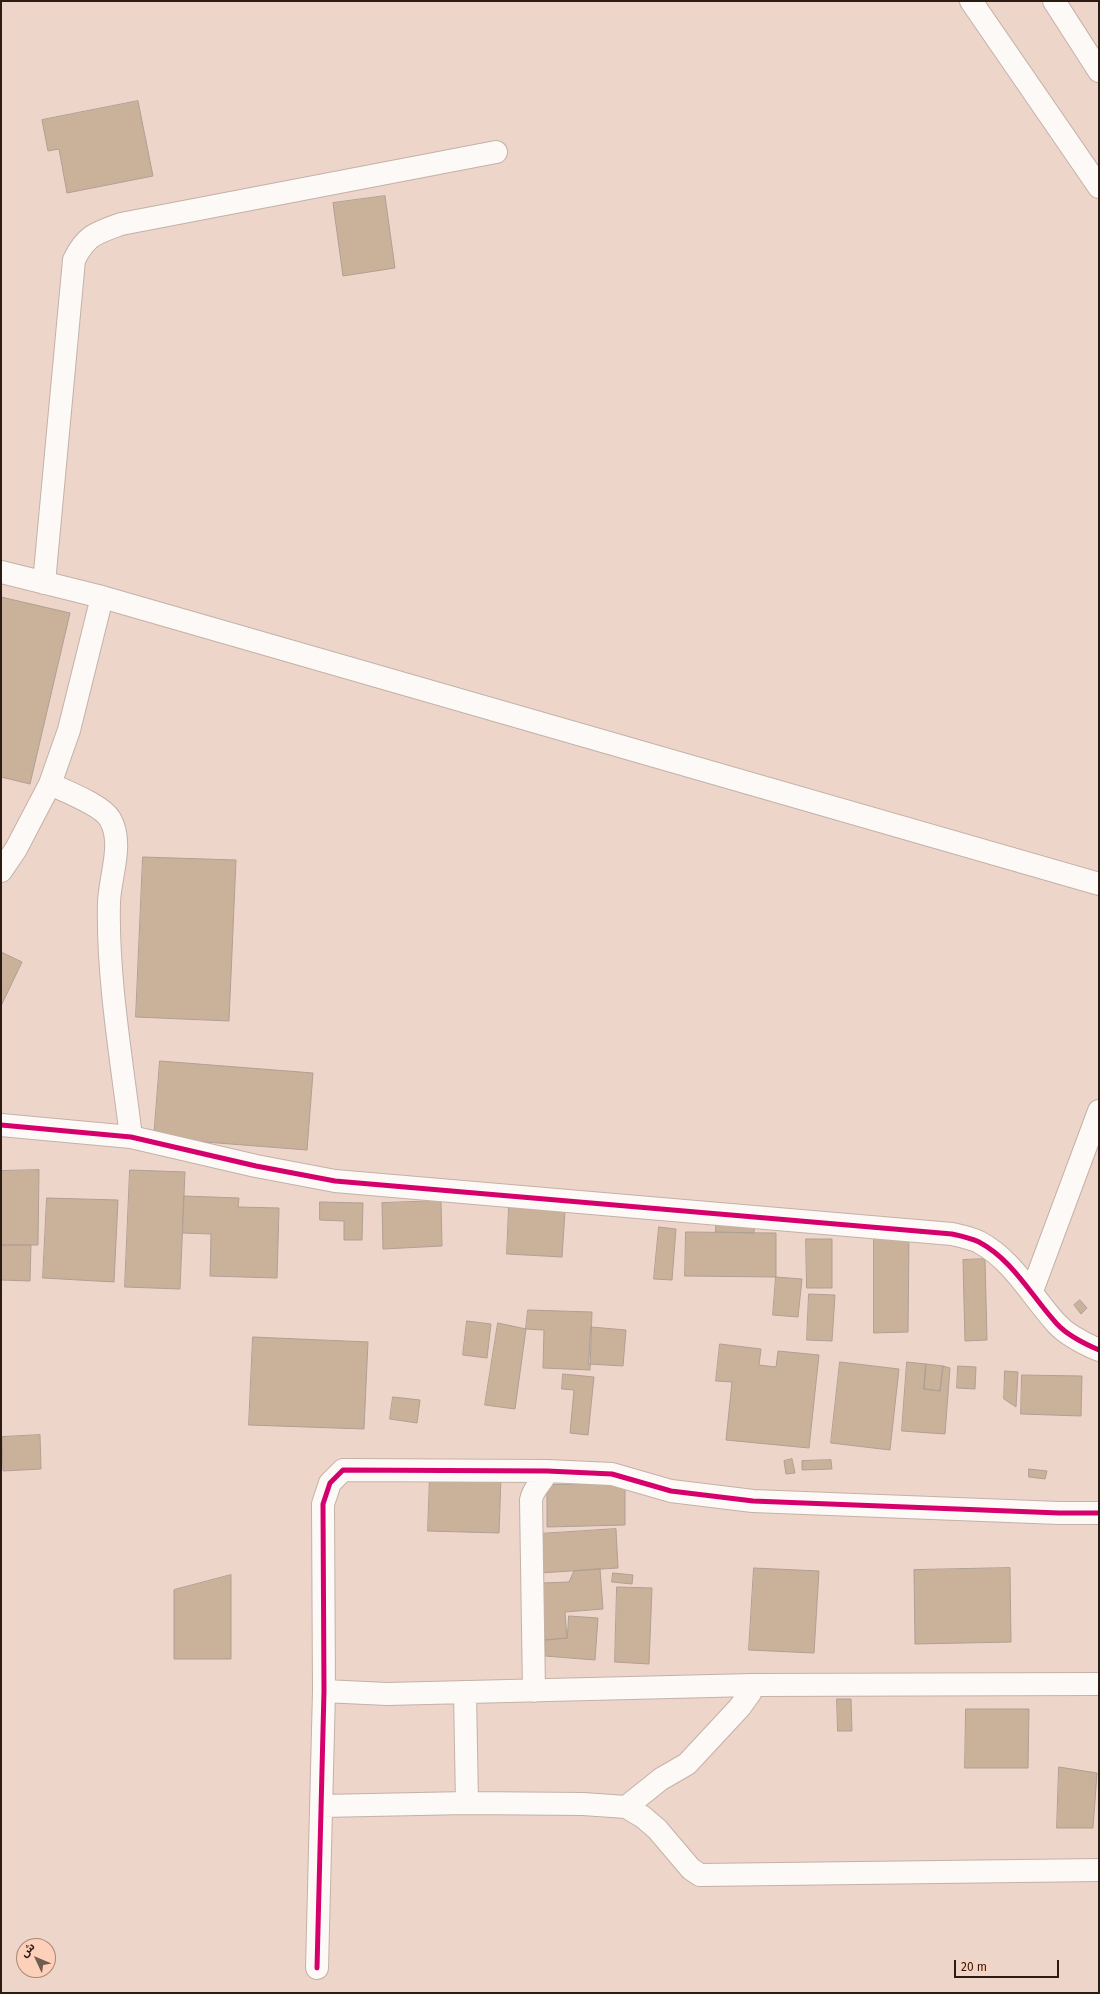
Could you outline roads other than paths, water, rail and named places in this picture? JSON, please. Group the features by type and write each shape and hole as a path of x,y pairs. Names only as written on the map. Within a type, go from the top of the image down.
{"street":[{"path":"971,1 1099,187"},
{"path":"1054,1 1099,71"},
{"path":"44,583 74,260 82,245 97,232 121,224 496,152"},
{"path":"1,572 102,597 1099,884"},
{"path":"1,871 16,848 50,784 69,730 102,597"},
{"path":"50,784 93,804 110,818 117,840 109,902 112,972 131,1137"},
{"path":"1032,1291 1099,1111"},
{"path":"1,1125 131,1137 256,1166 335,1181 952,1234 978,1242 1000,1257 1032,1291 1058,1325 1081,1342 1099,1350"},
{"path":"317,1968 324,1692 324,1504 330,1483 343,1470 547,1470 612,1474 671,1491 753,1501 1059,1513 1099,1513"},
{"path":"534,1691 531,1500 532,1493 545,1477 547,1470"},
{"path":"324,1692 387,1694 752,1685 1099,1684"},
{"path":"626,1807 661,1779 687,1764 740,1707 750,1693 752,1685"},
{"path":"465,1692 467,1803"},
{"path":"322,1806 467,1803 582,1804 626,1807 643,1817 657,1829 691,1869 700,1874 1099,1870"}]}
